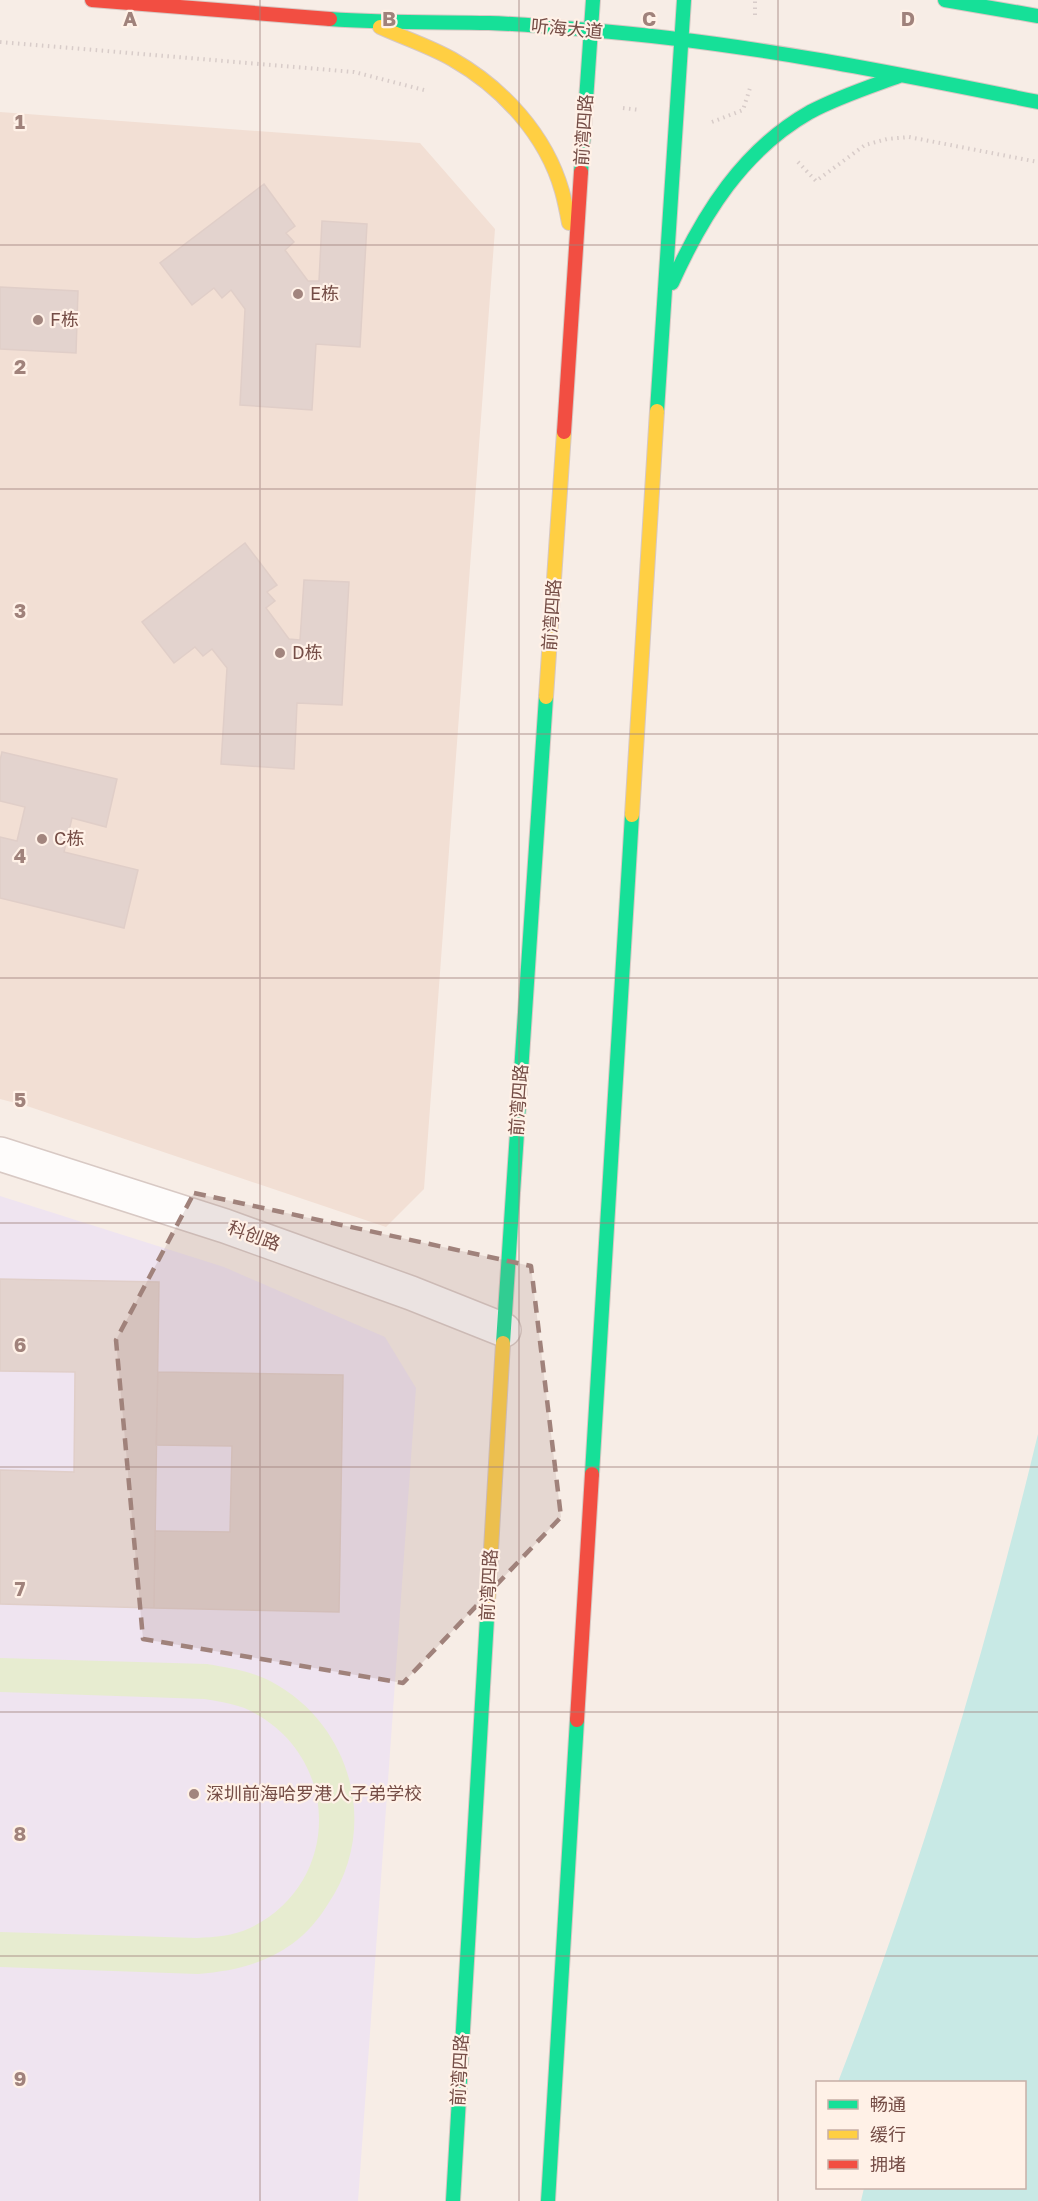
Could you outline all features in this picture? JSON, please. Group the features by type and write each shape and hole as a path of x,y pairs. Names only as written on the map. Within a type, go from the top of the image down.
{"street":[{"name":"听海大道","path":"92,0 370,22 491,23 591,30 680,40 903,75 1038,102"},
{"name":"前湾四路","path":"453,2201 504,1330 592,0"},
{"path":"548,2201 684,0"},
{"path":"945,0 1038,16"},
{"path":"370,22 459,63 496,88 519,111 543,147 561,186 576,254"},
{"path":"664,301 685,252 702,221 725,188 773,137 798,119 838,98 903,75"},
{"name":"科创路","path":"0,1154 225,1226 411,1293 504,1330"}],"path":[{"path":"0,42 354,72 436,94"},
{"path":"816,181 865,145 887,139 909,137 1038,162"}],"highlighted area":[{"path":"194,1193 531,1266 561,1517 403,1683 143,1639 116,1340"}],"shaded area":[{"path":"0,112 420,143 495,229 424,1189 386,1227 27,1106 0,1099"},
{"name":"深圳前海哈罗港人子弟学校","path":"0,1196 224,1267 385,1337 416,1388 358,2201 0,2201"}],"green space":[{"path":"0,1658 207,1664 240,1670 264,1678 300,1701 322,1724 339,1751 350,1781 354,1812 352,1843 344,1874 316,1921 297,1940 270,1957 247,1966 223,1971 198,1974 0,1967 0,1932 197,1938 217,1937 244,1931 280,1908 301,1883 314,1854 319,1823 316,1791 304,1762 284,1735 256,1714 231,1704 204,1699 0,1692"}],"water":[{"path":"1038,1434 1038,2201 861,2201 864,2189 1026,2189 1026,2081 838,2081 896,1923 949,1761 1018,1516"}],"building":[{"name":"E栋","path":"264,184 295,226 286,233 294,242 285,250 308,281 319,281 322,221 367,224 360,347 316,344 312,410 240,405 245,309 231,290 222,298 214,288 192,305 160,263"},
{"name":"F栋","path":"0,287 78,291 76,353 0,349"},
{"name":"D栋","path":"245,543 277,585 267,592 275,601 266,608 289,639 300,640 304,580 349,582 342,705 297,703 294,769 221,764 227,668 212,649 203,656 195,647 174,663 142,622"},
{"name":"C栋","path":"2,752 117,779 106,827 72,818 64,852 138,870 124,928 0,898 0,837 17,841 25,807 0,801"},
{"path":"0,1279 159,1282 154,1608 0,1604 0,1470 74,1472 75,1372 0,1371"},
{"path":"158,1372 343,1375 339,1612 154,1608 155,1531 230,1532 232,1446 156,1445"}],"traffic: fast":[{"path":"581,172 593,0"},
{"path":"657,411 684,0"},
{"path":"945,0 1038,16"},
{"path":"330,19 514,24 646,35 815,59 1038,102"},
{"path":"672,283 684,257 712,209 745,165 765,145 786,127 810,112 899,76"},
{"path":"503,1343 546,697"},
{"path":"592,1474 632,815"},
{"path":"453,2201 488,1601"},
{"path":"548,2201 577,1720"}],"traffic: slow":[{"path":"380,27 452,59 471,71 505,99 534,132 555,170 569,223"},
{"path":"632,815 657,411"},
{"path":"546,697 564,432"},
{"path":"488,1601 503,1343"}],"traffic: jam":[{"path":"92,0 330,19"},
{"path":"564,432 581,172"},
{"path":"577,1720 592,1474"}],"place":[{"name":"E栋","path":"298,294"},
{"name":"F栋","path":"38,320"},
{"name":"D栋","path":"280,653"},
{"name":"C栋","path":"42,839"},
{"name":"深圳前海哈罗港人子弟学校","path":"194,1794"}]}
